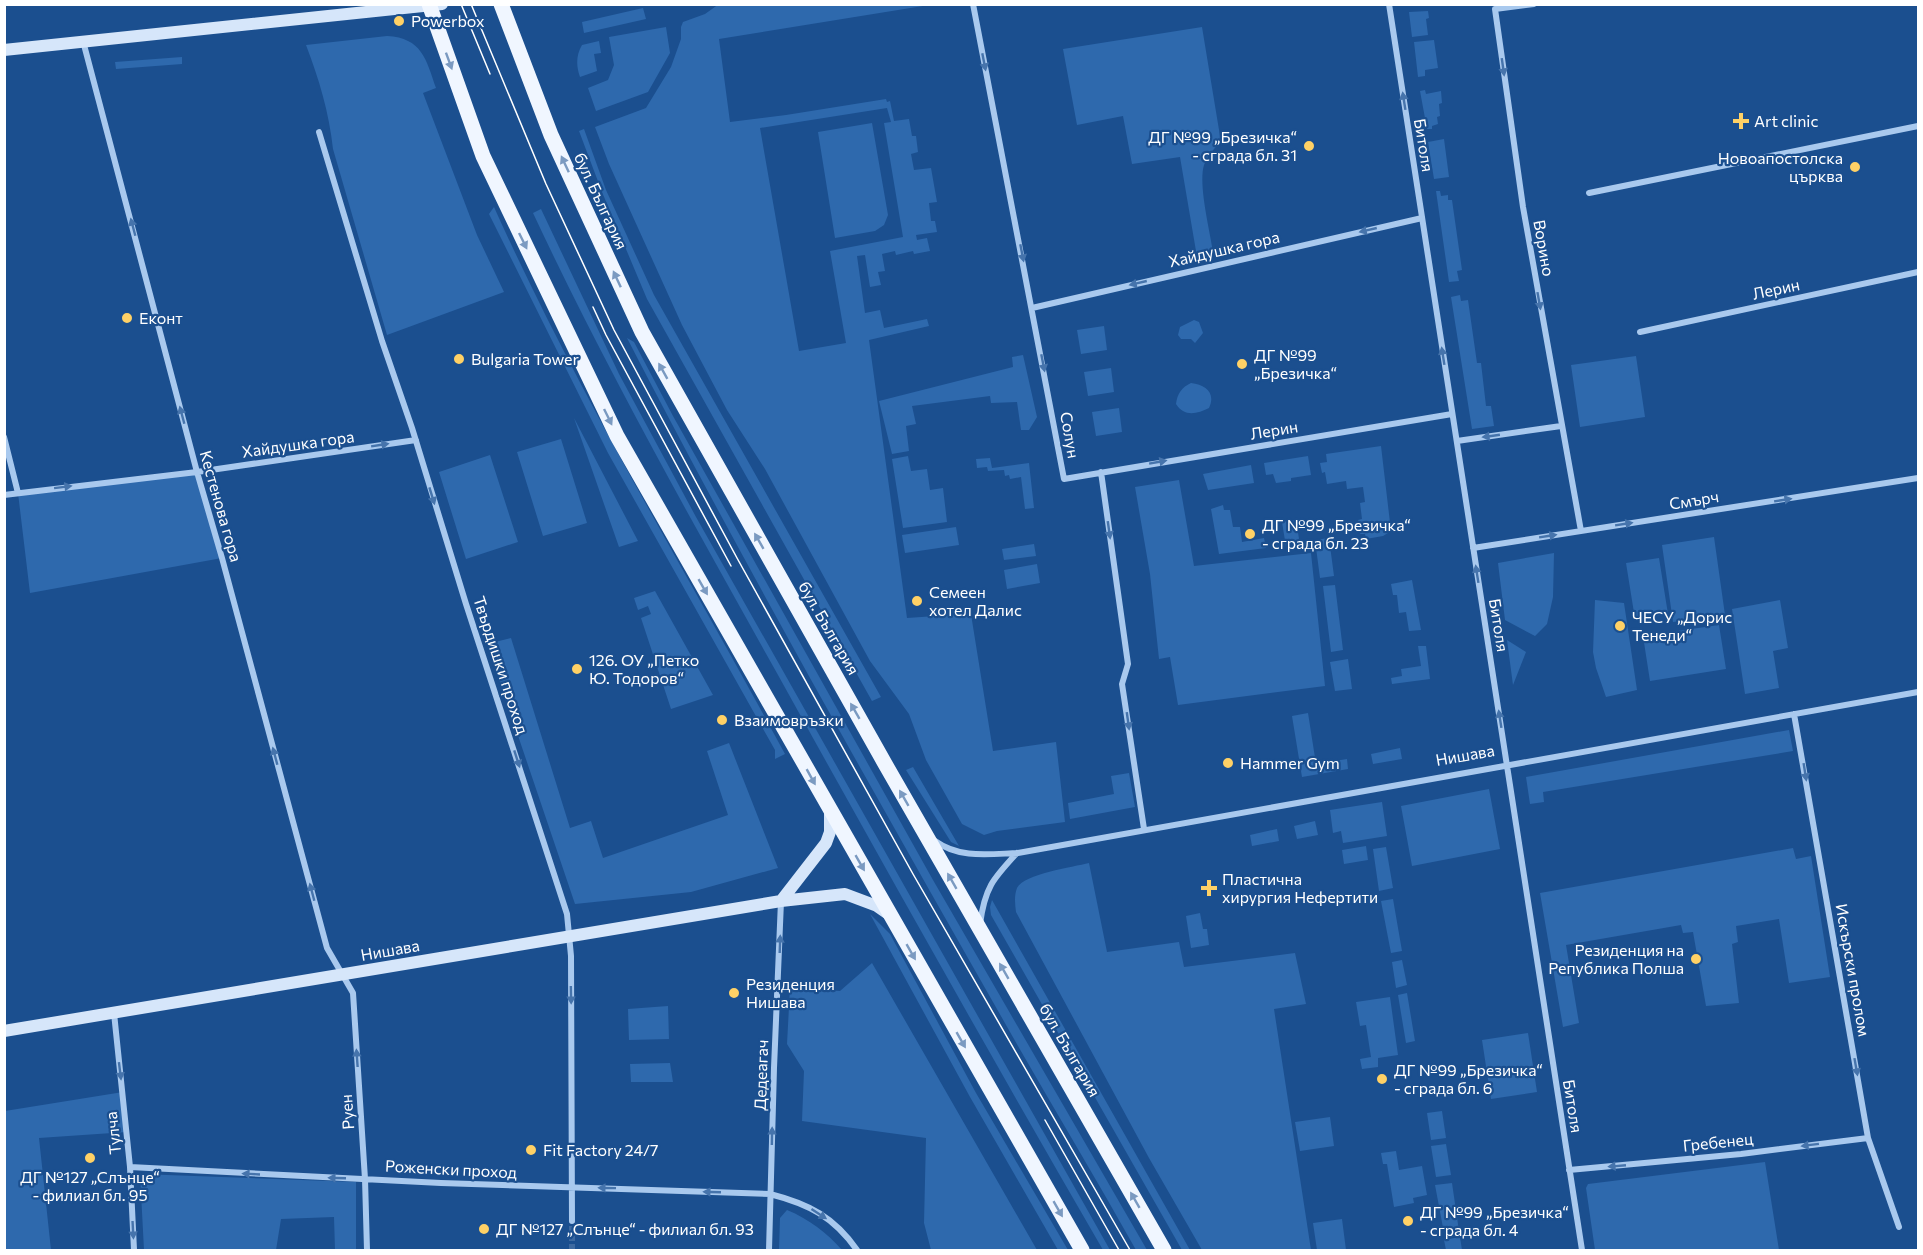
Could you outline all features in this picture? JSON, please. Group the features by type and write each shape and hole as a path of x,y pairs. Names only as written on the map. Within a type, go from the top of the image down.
{"main road":[{"name":"бул. България","path":"501,4 551,135 642,332 925,834 1164,1251"},
{"path":"433,5 483,156 617,436 1082,1251"}],"street":[{"name":"Солун","path":"973,4 1064,479 1101,472 1128,664 1122,684 1144,829"},
{"name":"Битоля","path":"1389,4 1582,1251"},
{"name":"Ворино","path":"1534,4 1495,9 1523,207 1561,426"},
{"path":"4,50 433,5"},
{"name":"Кестенова гора","path":"84,41 197,472 327,948 343,974"},
{"path":"1589,193 1918,126"},
{"name":"Твърдишки проход","path":"319,132 382,341 416,440 466,604 567,914 571,956 572,1221"},
{"name":"Хайдушка гора","path":"1032,308 1422,218"},
{"name":"Лерин","path":"1640,332 1918,272"},
{"name":"Лерин","path":"1101,472 1452,414"},
{"path":"1456,441 1561,426 1581,531"},
{"path":"4,437 18,493"},
{"name":"Хайдушка гора","path":"4,495 197,472 416,440"},
{"name":"Смърч","path":"1473,548 1918,478"},
{"name":"Нишава","path":"925,834 956,852 973,855 1018,853 1918,692"},
{"name":"Искърски пролом","path":"1794,714 1868,1138 1899,1227"},
{"path":"781,900 826,843 830,832 830,812"},
{"path":"979,929 983,902 992,882 1018,853"},
{"name":"Нишава","path":"4,1031 781,900 845,894 877,906 891,915"},
{"name":"Дедеагач","path":"769,1251 781,900"},
{"name":"Руен","path":"343,974 353,993 365,1179 367,1251"},
{"name":"Тулча","path":"114,1013 130,1167 134,1251"},
{"name":"Гребенец","path":"1569,1170 1741,1154 1868,1138"},
{"name":"Роженски проход","path":"130,1167 572,1188 770,1194 794,1200 820,1213 847,1237 857,1251"}],"shaded area":[{"path":"719,4 929,5 719,39 730,122 886,99 887,102 890,101 894,121 909,119 912,136 916,136 918,152 911,154 914,170 931,168 937,202 929,203 931,221 935,221 937,232 916,235 917,240 927,238 930,251 914,254 913,251 896,255 895,251 882,254 885,271 878,272 881,285 870,287 865,255 857,256 865,313 880,310 884,328 927,319 929,326 869,340 907,618 950,615 950,611 970,608 993,751 1056,742 1065,822 997,831 984,835 962,824 926,760 909,714 870,661 765,469 727,410 682,325 609,164 595,127 646,108 671,67 681,39 683,22 705,14","holes":["887,108 891,122 884,123 903,237 830,251 846,343 799,351 760,128"]},
{"path":"643,8 646,19 584,33 582,22"},
{"path":"1428,11 1429,18 1426,19 1428,35 1412,37 1409,12"},
{"path":"666,27 670,53 648,92 596,111 588,88 608,80 614,65 609,37"},
{"path":"1202,27 1221,142 1204,165 1202,184 1213,252 1197,257 1180,157 1132,164 1123,116 1077,125 1063,49"},
{"path":"387,36 408,41 421,52 425,59 436,88 423,93 477,235 504,292 387,335 333,149 323,96 306,45"},
{"path":"1434,40 1438,68 1425,70 1425,76 1418,77 1414,42"},
{"path":"599,41 601,53 594,54 597,71 580,77 577,61 582,45"},
{"path":"182,57 182,64 116,69 115,62"},
{"path":"1425,90 1426,94 1441,91 1440,116 1437,117 1438,124 1432,126 1432,129 1427,129 1420,91"},
{"path":"872,123 888,215 884,225 875,231 835,238 818,132"},
{"path":"584,129 606,190 654,295 881,697 872,701 647,299 579,131"},
{"path":"1444,139 1449,177 1434,179 1428,142"},
{"path":"1436,191 1440,191 1441,196 1448,195 1448,200 1452,200 1462,270 1457,271 1459,281 1449,282"},
{"path":"494,207 598,415 785,754 775,759 775,750 608,453 489,214"},
{"path":"541,209 619,374 696,517 1110,1250 1103,1250 1021,1107 683,504 561,272 533,213"},
{"path":"1460,295 1461,301 1468,300 1477,363 1481,363 1486,406 1491,406 1494,426 1472,429 1451,297"},
{"path":"1194,320 1199,322 1203,333 1195,343 1191,339 1181,339 1178,335 1180,327"},
{"path":"1104,326 1107,350 1081,354 1077,330"},
{"path":"627,338 634,342 673,416 933,880 1147,1250 1136,1250 1018,1046 770,606"},
{"path":"1023,355 1037,417 1029,430 1021,430 1017,402 991,403 990,396 912,406 916,424 906,426 909,451 892,454 879,401 1013,367 1012,357"},
{"path":"1636,356 1645,417 1580,427 1571,365"},
{"path":"1111,368 1114,392 1088,396 1084,372"},
{"path":"1191,383 1208,391 1211,398 1209,408 1200,412 1187,413 1176,404 1180,391"},
{"path":"1119,408 1122,432 1096,436 1092,412"},
{"path":"574,418 638,541 619,547"},
{"path":"561,439 587,523 543,536 517,452"},
{"path":"1381,446 1391,531 1383,536 1366,539 1365,534 1360,534 1358,520 1362,519 1360,503 1365,502 1363,487 1347,489 1346,481 1327,484 1325,472 1322,473 1320,463 1327,462 1326,454"},
{"path":"490,455 518,542 466,559 439,472"},
{"path":"908,456 911,471 927,469 930,490 943,488 947,522 903,528 892,459"},
{"path":"1308,456 1311,475 1276,483 1273,474 1266,475 1264,463"},
{"path":"990,458 992,468 1029,463 1034,508 1025,509 1021,477 1010,479 1009,475 1005,476 1004,470 988,471 987,467 977,468 976,459"},
{"path":"1251,465 1254,483 1208,490 1203,474"},
{"path":"197,472 222,558 30,593 18,493"},
{"path":"1179,480 1194,566 1311,553 1325,686 1178,705 1170,657 1159,659 1150,574 1135,487"},
{"path":"1223,505 1224,510 1230,510 1233,527 1240,527 1242,542 1264,538 1266,548 1219,554 1211,509"},
{"path":"1296,520 1300,545 1286,547 1282,522"},
{"path":"956,527 959,545 905,553 902,535"},
{"path":"1714,537 1725,615 1673,622 1662,545"},
{"path":"1329,538 1334,576 1320,578 1315,540"},
{"path":"1034,544 1036,556 1004,560 1002,549"},
{"path":"1554,553 1553,597 1547,624 1535,636 1505,620 1498,563"},
{"path":"1659,558 1668,614 1635,619 1626,563"},
{"path":"1037,564 1040,583 1007,589 1004,570"},
{"path":"1412,580 1421,630 1409,631 1406,612 1399,613 1397,595 1393,595 1391,584"},
{"path":"1335,585 1343,650 1331,652 1323,586"},
{"path":"655,591 713,695 671,709 641,618 651,614 648,606 638,610 634,598"},
{"path":"1595,600 1624,603 1637,690 1606,697 1593,652"},
{"path":"1780,600 1788,648 1773,651 1779,688 1745,694 1732,609"},
{"path":"1719,625 1726,669 1650,681 1643,636"},
{"path":"511,638 570,828 591,821 603,858 728,815 707,751 729,743 778,868 691,892 575,904 487,644"},
{"path":"1507,640 1526,652 1513,685"},
{"path":"1418,646 1426,646 1430,679 1392,684 1391,678 1402,676 1401,669 1421,666"},
{"path":"1348,659 1352,689 1335,691 1330,662"},
{"path":"1308,713 1316,764 1347,759 1348,769 1302,777 1292,716"},
{"path":"1789,730 1793,751 1543,792 1544,802 1530,804 1526,777"},
{"path":"1400,748 1402,759 1373,764 1371,754"},
{"path":"913,767 959,846 951,842 906,770"},
{"path":"1129,773 1135,807 1070,819 1068,803 1114,794 1111,776"},
{"path":"1489,789 1500,849 1412,866 1401,806"},
{"path":"1382,802 1387,836 1343,843 1341,831 1333,833 1330,810"},
{"path":"1315,821 1318,835 1297,839 1294,826"},
{"path":"1277,829 1279,841 1252,846 1250,835"},
{"path":"1366,846 1368,860 1344,864 1342,850"},
{"path":"1386,847 1393,888 1379,891 1373,849"},
{"path":"1793,848 1796,859 1811,856 1830,977 1789,983 1779,919 1736,926 1738,942 1732,944 1739,1003 1706,1006 1693,932 1683,933 1681,925 1566,945 1579,1023 1563,1027 1540,893"},
{"path":"1089,863 1107,952 1179,942 1184,967 1295,953 1306,1004 1274,1009 1311,1250 1202,1250 1149,1158 1016,912 1015,894 1021,883 1039,875"},
{"path":"1393,899 1402,951 1391,953 1381,901"},
{"path":"992,900 1190,1250 1182,1250 991,915"},
{"path":"1200,913 1203,929 1207,929 1209,945 1191,948 1186,916"},
{"path":"870,914 890,934 976,1093 1068,1250 1058,1250 970,1097"},
{"path":"1402,960 1407,985 1396,988 1392,962"},
{"path":"872,963 1037,1250 931,1250 924,1223 926,1138 802,1121 804,1071 787,1044 790,988 840,991"},
{"path":"1407,993 1415,1041 1406,1043 1398,995"},
{"path":"1390,997 1398,1055 1378,1058 1378,1067 1362,1069 1360,1059 1371,1057 1366,1025 1360,1026 1356,1002"},
{"path":"668,1006 669,1039 629,1040 628,1009"},
{"path":"1528,1033 1537,1092 1491,1099 1482,1040"},
{"path":"670,1063 673,1082 631,1082 630,1064"},
{"path":"123,1092 127,1132 39,1138 51,1250 5,1250 5,1111"},
{"path":"1442,1111 1446,1138 1431,1140 1427,1113"},
{"path":"1330,1117 1334,1146 1300,1151 1295,1122"},
{"path":"1446,1144 1451,1175 1436,1177 1431,1146"},
{"path":"1396,1151 1399,1170 1422,1166 1427,1195 1413,1198 1414,1203 1394,1207 1387,1164 1383,1164 1381,1153"},
{"path":"1765,1162 1779,1250 1595,1250 1586,1188 1588,1184"},
{"path":"140,1174 356,1182 356,1250 335,1250 334,1217 281,1219 276,1250 144,1250"},
{"path":"1452,1183 1459,1231 1444,1233 1435,1185"},
{"path":"787,1210 817,1227 842,1250 779,1250 780,1218"},
{"path":"1342,1219 1346,1250 1317,1250 1313,1223"},
{"path":"1460,1237 1462,1250 1446,1250 1444,1240"}],"tunnel":[{"path":"572,1221 572,1250"}],"tram line":[{"path":"461,4 490,74"},
{"path":"471,4 546,184 614,330 737,558 913,874 1130,1250"},
{"path":"593,307 731,566"},
{"path":"1045,1120 1119,1250"}],"place":[{"name":"Powerbox","path":"399,21"},
{"name":"Art clinic","path":"1741,121"},
{"name":"ДГ №99 „Брезичка“ - сграда бл. 31","path":"1309,146"},
{"name":"Новоапостолска църква","path":"1855,167"},
{"name":"Еконт","path":"127,318"},
{"name":"Bulgaria Tower","path":"459,359"},
{"name":"ДГ №99 „Брезичка“","path":"1242,364"},
{"name":"ДГ №99 „Брезичка“ - сграда бл. 23","path":"1250,534"},
{"name":"Семеен хотел Далис","path":"917,601"},
{"name":"ЧЕСУ „Дорис Тенеди“","path":"1620,626"},
{"name":"126. ОУ „Петко Ю. Тодоров“","path":"577,669"},
{"name":"Взаимовръзки","path":"722,720"},
{"name":"Hammer Gym","path":"1228,763"},
{"name":"Пластична хирургия Нефертити","path":"1209,888"},
{"name":"Резиденция на Република Полша","path":"1696,959"},
{"name":"Резиденция Нишава","path":"734,993"},
{"name":"ДГ №99 „Брезичка“ - сграда бл. 6","path":"1382,1079"},
{"name":"Fit Factory 24/7","path":"531,1150"},
{"name":"ДГ №127 „Слънце“ - филиал бл. 95","path":"90,1158"},
{"name":"ДГ №99 „Брезичка“ - сграда бл. 4","path":"1408,1221"},
{"name":"ДГ №127 „Слънце“ - филиал бл. 93","path":"484,1229"}]}
